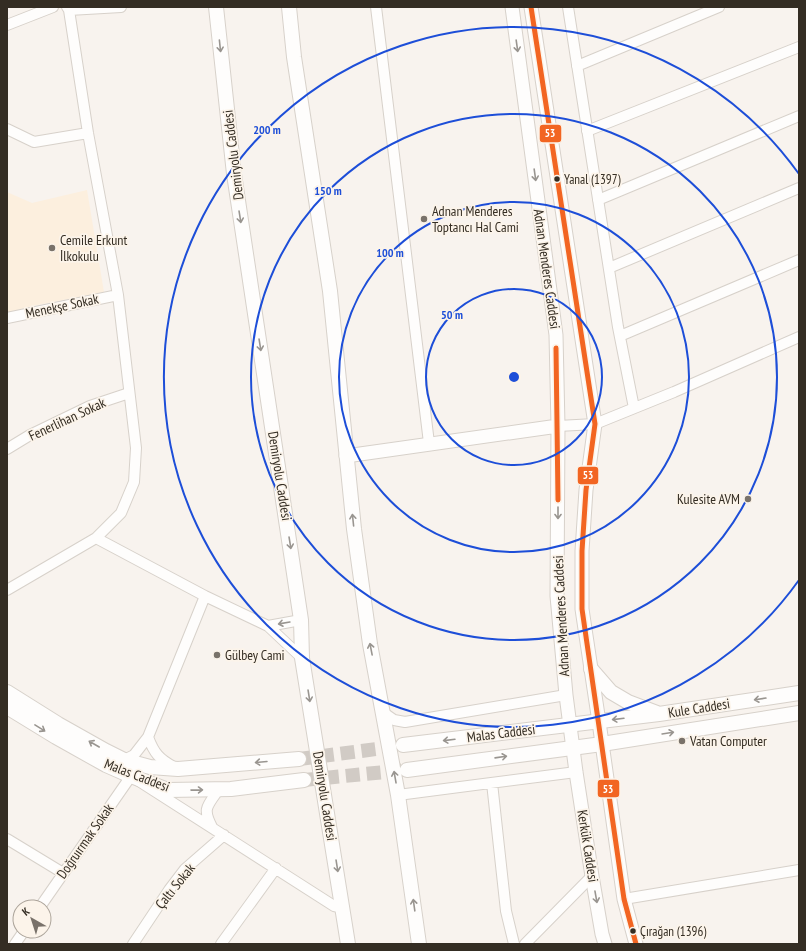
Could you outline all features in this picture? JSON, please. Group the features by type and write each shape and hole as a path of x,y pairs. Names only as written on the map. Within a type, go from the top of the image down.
{"main road":[{"name":"Demiryolu Caddesi","path":"216,7 234,174 301,620 302,658 344,908 348,944"},
{"path":"289,7 296,65 330,291 354,529 370,644 398,795 419,944"},
{"path":"591,669 611,692 628,702 659,714"},
{"name":"Malas Caddesi","path":"7,692 58,724 124,760 150,767 178,769 300,759"},
{"name":"Kule Caddesi","path":"599,722 799,693"},
{"name":"Malas Caddesi","path":"7,707 56,737 106,764 131,776 168,790 231,789 304,780"},
{"name":"Kule Caddesi","path":"602,744 799,713"},
{"name":"Malas Caddesi","path":"403,746 599,722"},
{"name":"Malas Caddesi","path":"407,770 602,744"}],"street":[{"path":"7,25 53,7"},
{"path":"7,590 96,538 121,513 134,482 136,448 118,295 88,133 68,9 121,7"},
{"path":"376,7 429,443"},
{"name":"Adnan Menderes Caddesi","path":"512,7 556,335 558,426 557,596 566,695 573,747"},
{"name":"Adnan Menderes Caddesi","path":"532,7 595,424 586,490 582,551 582,608 602,744"},
{"path":"568,7 620,336 634,408"},
{"path":"577,66 719,7"},
{"path":"587,131 799,47"},
{"path":"598,200 799,116"},
{"path":"7,129 34,142 88,133"},
{"path":"609,268 799,188"},
{"path":"620,336 799,260"},
{"name":"Menekşe Sokak","path":"7,318 118,295"},
{"path":"346,456 429,443 558,426 595,424 799,337"},
{"name":"Fenerlihan Sokak","path":"7,449 30,435 90,406 129,393"},
{"path":"96,538 205,596 268,626 302,658"},
{"path":"124,760 134,755 148,737 205,596"},
{"path":"268,626 301,620"},
{"path":"384,713 394,720 406,722 566,695"},
{"path":"148,737 153,751 163,762 178,769"},
{"name":"Kerkük Caddesi","path":"602,744 624,899 636,944"},
{"name":"Kerkük Caddesi","path":"573,747 592,876 602,934 606,944"},
{"path":"398,795 576,772"},
{"path":"131,776 334,906 344,908"},
{"name":"Doğruırmak Sokak","path":"45,899 131,776"},
{"path":"492,783 506,910 514,944"},
{"path":"212,828 206,816 207,805 217,792 231,789"},
{"name":"Çaltı Sokak","path":"133,944 185,869 224,835"},
{"path":"7,839 63,872"},
{"path":"221,944 276,868"},
{"path":"624,899 799,870"},
{"path":"525,944 592,876"}],"shaded area":[{"name":"Cemile Erkunt İlkokulu","path":"87,190 104,292 32,306 7,313 7,192 32,203"}],"tunnel":[{"path":"299,759 400,746"},
{"path":"304,780 405,770"}],"transit line":[{"name":"53","path":"531,7 595,424 586,490 582,551 582,609 624,899 636,944"},
{"name":"53","path":"556,348 558,500"}],"place":[{"name":"Yanal (1397)","path":"557,179"},
{"name":"Adnan Menderes Toptancı Hal Cami","path":"424,219"},
{"name":"Cemile Erkunt İlkokulu","path":"52,248"},
{"name":"Kulesite AVM","path":"748,499"},
{"name":"Gülbey Cami","path":"217,655"},
{"name":"Vatan Computer","path":"682,741"},
{"name":"Çırağan (1396)","path":"633,931"}]}
